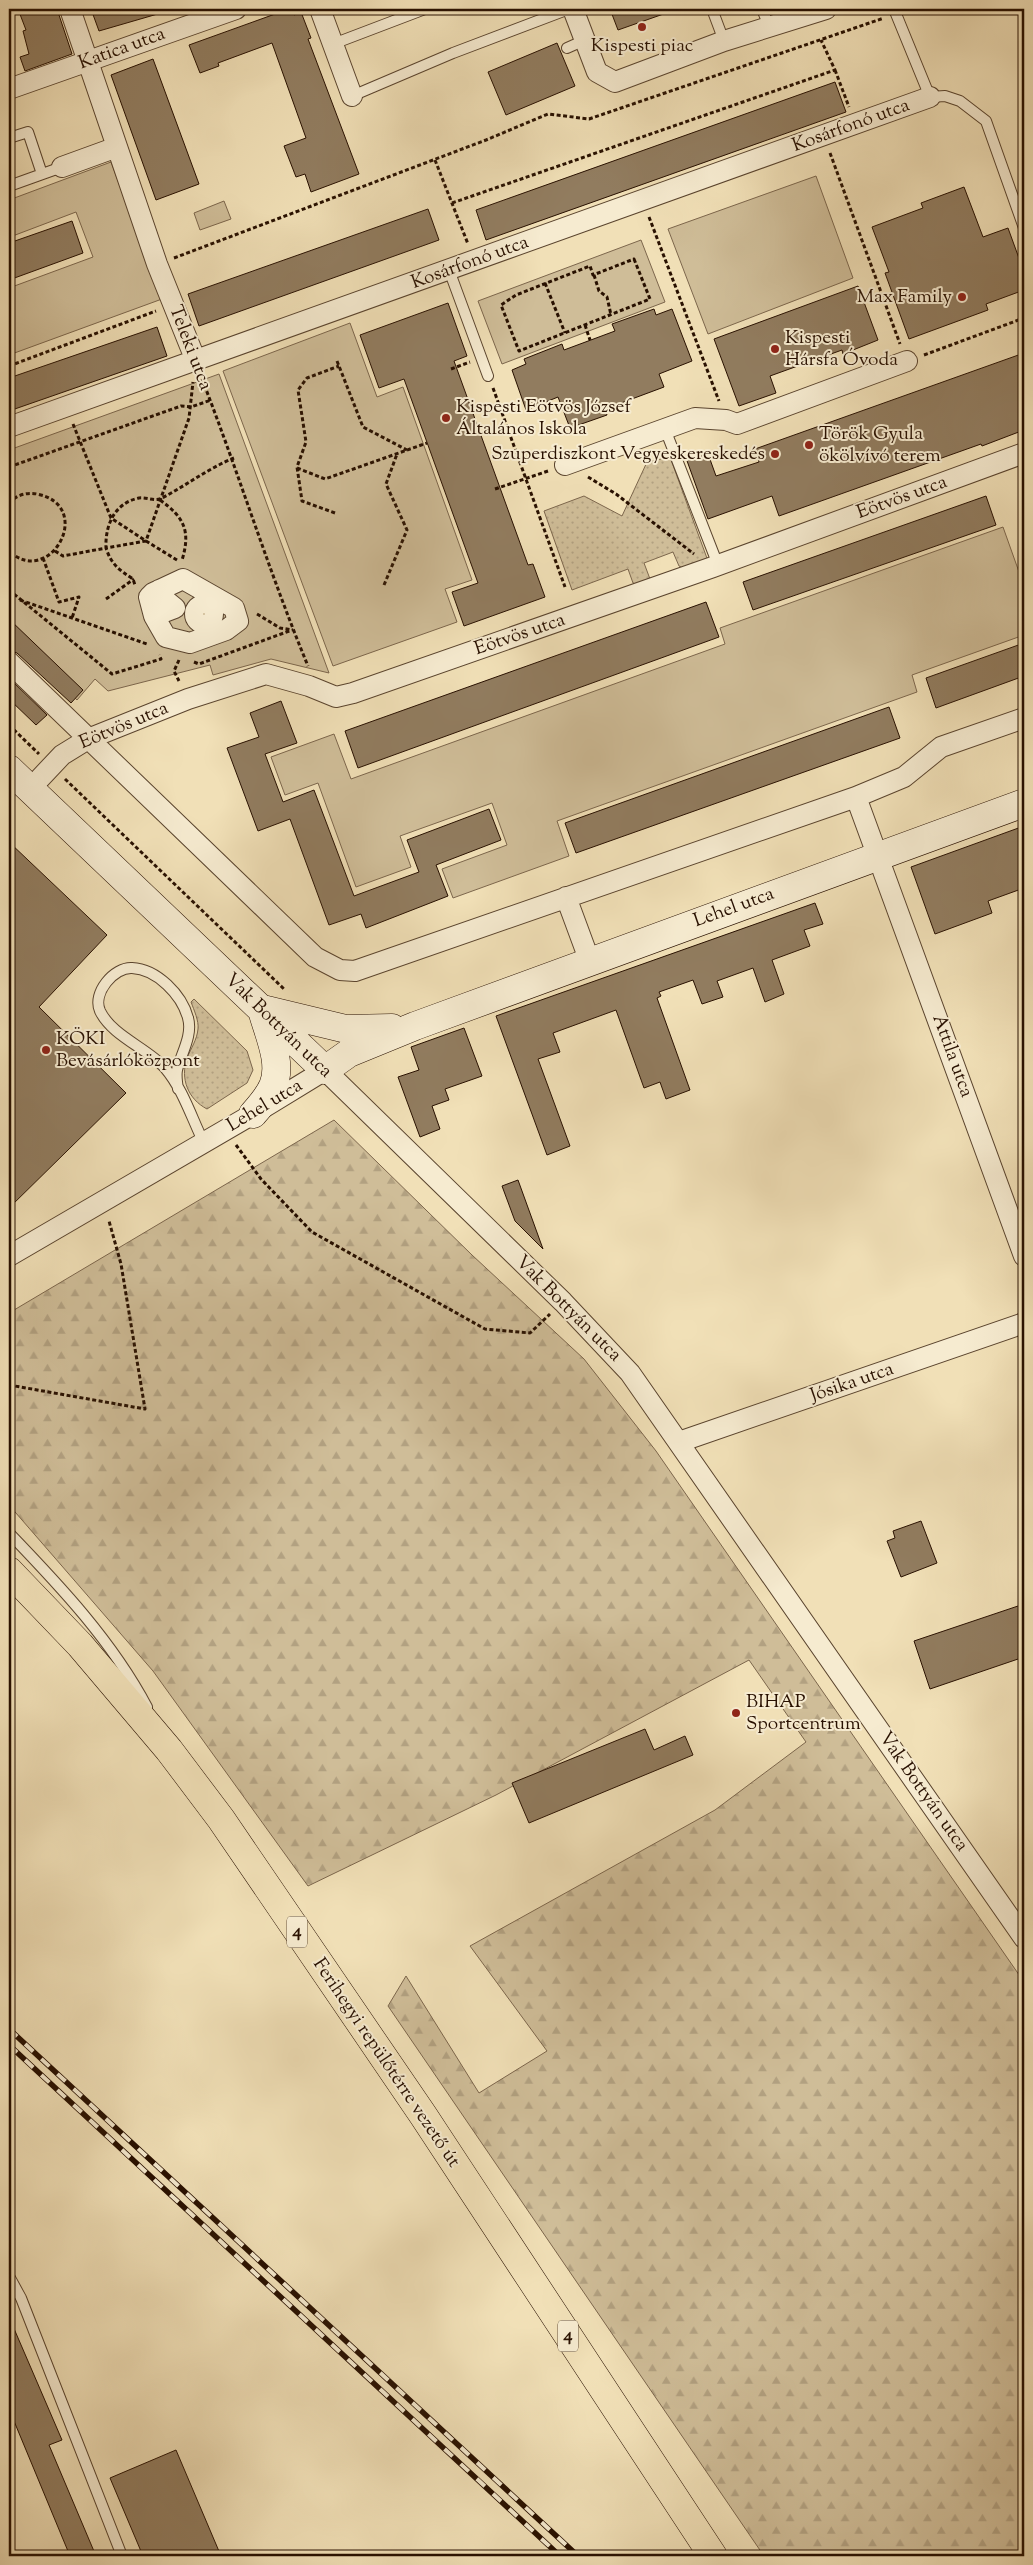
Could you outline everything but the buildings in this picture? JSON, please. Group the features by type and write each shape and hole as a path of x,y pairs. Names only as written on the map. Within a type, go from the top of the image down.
{"main road":[{"name":"Ferihegyi repülőtérre vezető út","path":"9,1572 80,1645 169,1750 221,1819 423,2115 713,2556"}],"street":[{"name":"Teleki utca","path":"70,9 157,264 196,362"},
{"name":"Katica utca","path":"9,89 236,9"},
{"path":"320,9 352,96"},
{"path":"573,9 597,72 615,82 724,42 766,18 826,9"},
{"name":"Kosárfonó utca","path":"9,427 196,362 930,97"},
{"path":"62,167 117,147"},
{"path":"565,465 695,418 726,420 737,424 907,361"},
{"name":"Eötvös utca","path":"30,789 62,755 88,739 188,699 266,674 309,686 336,698 353,693 1024,453"},
{"path":"159,590 164,599 196,606 234,608 238,621 226,630 190,643 166,638 154,616 149,597 159,590 183,579 192,584"},
{"path":"192,584 196,606"},
{"path":"192,584 196,606"},
{"path":"154,616 196,606"},
{"path":"9,662 315,957 340,970 355,971 856,797 904,777 941,747 1024,718"},
{"name":"Vak Bottyán utca","path":"9,769 325,1070 564,1302 630,1373 1024,1938"},
{"path":"856,797 879,855"},
{"name":"Lehel utca","path":"9,1256 253,1114 349,1053 415,1026 1024,803"},
{"name":"Attila utca","path":"879,855 1024,1256"},
{"path":"566,897 590,962"},
{"path":"253,1114 273,1087 277,1064 261,1009 346,1029 415,1026"},
{"name":"Jósika utca","path":"679,1442 1024,1323"}],"lane":[{"path":"333,44 425,9"},
{"path":"352,96 453,52 569,9"},
{"path":"712,9 724,42"},
{"path":"895,11 930,97 945,96 960,101 986,121 1024,228"},
{"path":"567,48 586,40"},
{"path":"9,138 28,132 42,174"},
{"path":"9,186 62,167"},
{"path":"449,270 488,376"},
{"path":"665,429 718,563"},
{"path":"178,1088 177,1071 185,1049 189,1020 178,994 148,971 130,968 113,976 99,993 99,1010 115,1028 165,1068 178,1088 204,1143"},
{"path":"9,1534 54,1579 87,1618 138,1691 169,1750"},
{"path":"9,2276 21,2298 122,2556"}],"path":[{"path":"157,264 435,160 548,114 590,119 821,40 895,11"},
{"path":"821,40 856,124"},
{"path":"452,203 835,70"},
{"path":"823,136 907,361 1024,318"},
{"path":"435,160 474,261"},
{"path":"643,200 726,420"},
{"path":"594,275 634,259 650,300 519,351 501,305 516,295 546,283 590,266 600,291 607,298 611,315"},
{"path":"546,283 565,333"},
{"path":"9,366 173,305"},
{"path":"585,325 590,340"},
{"path":"337,361 362,427 408,450"},
{"path":"146,541 189,418 196,362"},
{"name":"Teleki utca","path":"196,362 234,458 257,532 311,674 309,686"},
{"path":"335,513 302,501 297,468 306,442 298,390 307,378 338,366"},
{"path":"488,376 565,587"},
{"path":"9,466 181,406 191,407 211,400"},
{"path":"66,407 111,518 181,563 187,544 184,525 175,510 160,500 140,498 123,505 111,518 105,531 109,560 118,570 133,579 139,580"},
{"path":"297,468 325,480 427,443"},
{"path":"384,585 407,530 386,484 397,454"},
{"path":"160,500 210,467 234,458"},
{"path":"495,489 565,465 616,494 702,560 718,563"},
{"path":"9,503 22,494 34,493 44,495 54,501 63,515 65,532 55,551 43,558 26,560 9,551"},
{"path":"55,551 63,556 146,541"},
{"path":"43,558 59,602 78,597 72,618"},
{"path":"133,579 136,588"},
{"path":"106,599 133,579"},
{"path":"9,590 112,674 161,659 157,648"},
{"path":"18,599 148,645"},
{"path":"256,614 280,628 293,630"},
{"path":"180,657 174,671 188,699"},
{"path":"9,725 288,992"},
{"path":"226,1130 261,1179 312,1232 485,1329 530,1332 564,1302"},
{"path":"9,1385 145,1409 121,1264 103,1201"}],"green space":[{"path":"111,162 162,299 9,355 9,288 93,257 76,212 10,237 9,200"},
{"path":"816,176 853,278 708,334 668,229"},
{"path":"224,201 231,219 200,230 194,213"},
{"path":"641,240 665,302 502,364 478,301"},
{"path":"350,323 377,397 403,387 472,580 445,589 457,622 333,666 223,371"},
{"path":"219,374 329,673 271,659 213,675 210,665 108,691 95,679 77,700 9,635 9,450"},
{"path":"670,457 708,561 685,569 679,566 673,552 644,563 650,579 638,586 633,583 628,569 572,590 544,511 584,496 622,516 647,462"},
{"path":"1003,527 1024,586 1024,635 912,675 917,692 557,821 569,856 453,898 442,869 507,845 492,803 400,836 411,867 356,887 318,783 285,795 271,757 334,734 351,779 725,644 720,628"},
{"path":"194,999 247,1051 253,1070 247,1083 207,1109 200,1105 190,1094 184,1073 187,1058 198,1029 197,1019 191,1002"},
{"path":"334,1120 472,1255 584,1359 656,1451 1024,1982 1024,2556 764,2556 388,2006 406,1976 479,2093 547,2051 470,1946 715,1810 806,1742 749,1660 496,1795 308,1886 153,1671 9,1505 9,1313"}],"railway":[{"path":"9,2029 578,2556"},
{"path":"9,2045 560,2556"}],"place":[{"name":"Kispesti piac","path":"642,27"},
{"name":"Max Family","path":"962,297"},
{"name":"Kispesti Hársfa Óvoda","path":"775,349"},
{"name":"Kispesti Eötvös József Általános Iskola","path":"446,418"},
{"name":"Török Gyula ökölvívó terem","path":"809,445"},
{"name":"Szuperdiszkont Vegyeskereskedés","path":"775,454"},
{"name":"KÖKI Bevásárlóközpont","path":"46,1050"},
{"name":"BIHAP Sportcentrum","path":"736,1713"}]}
